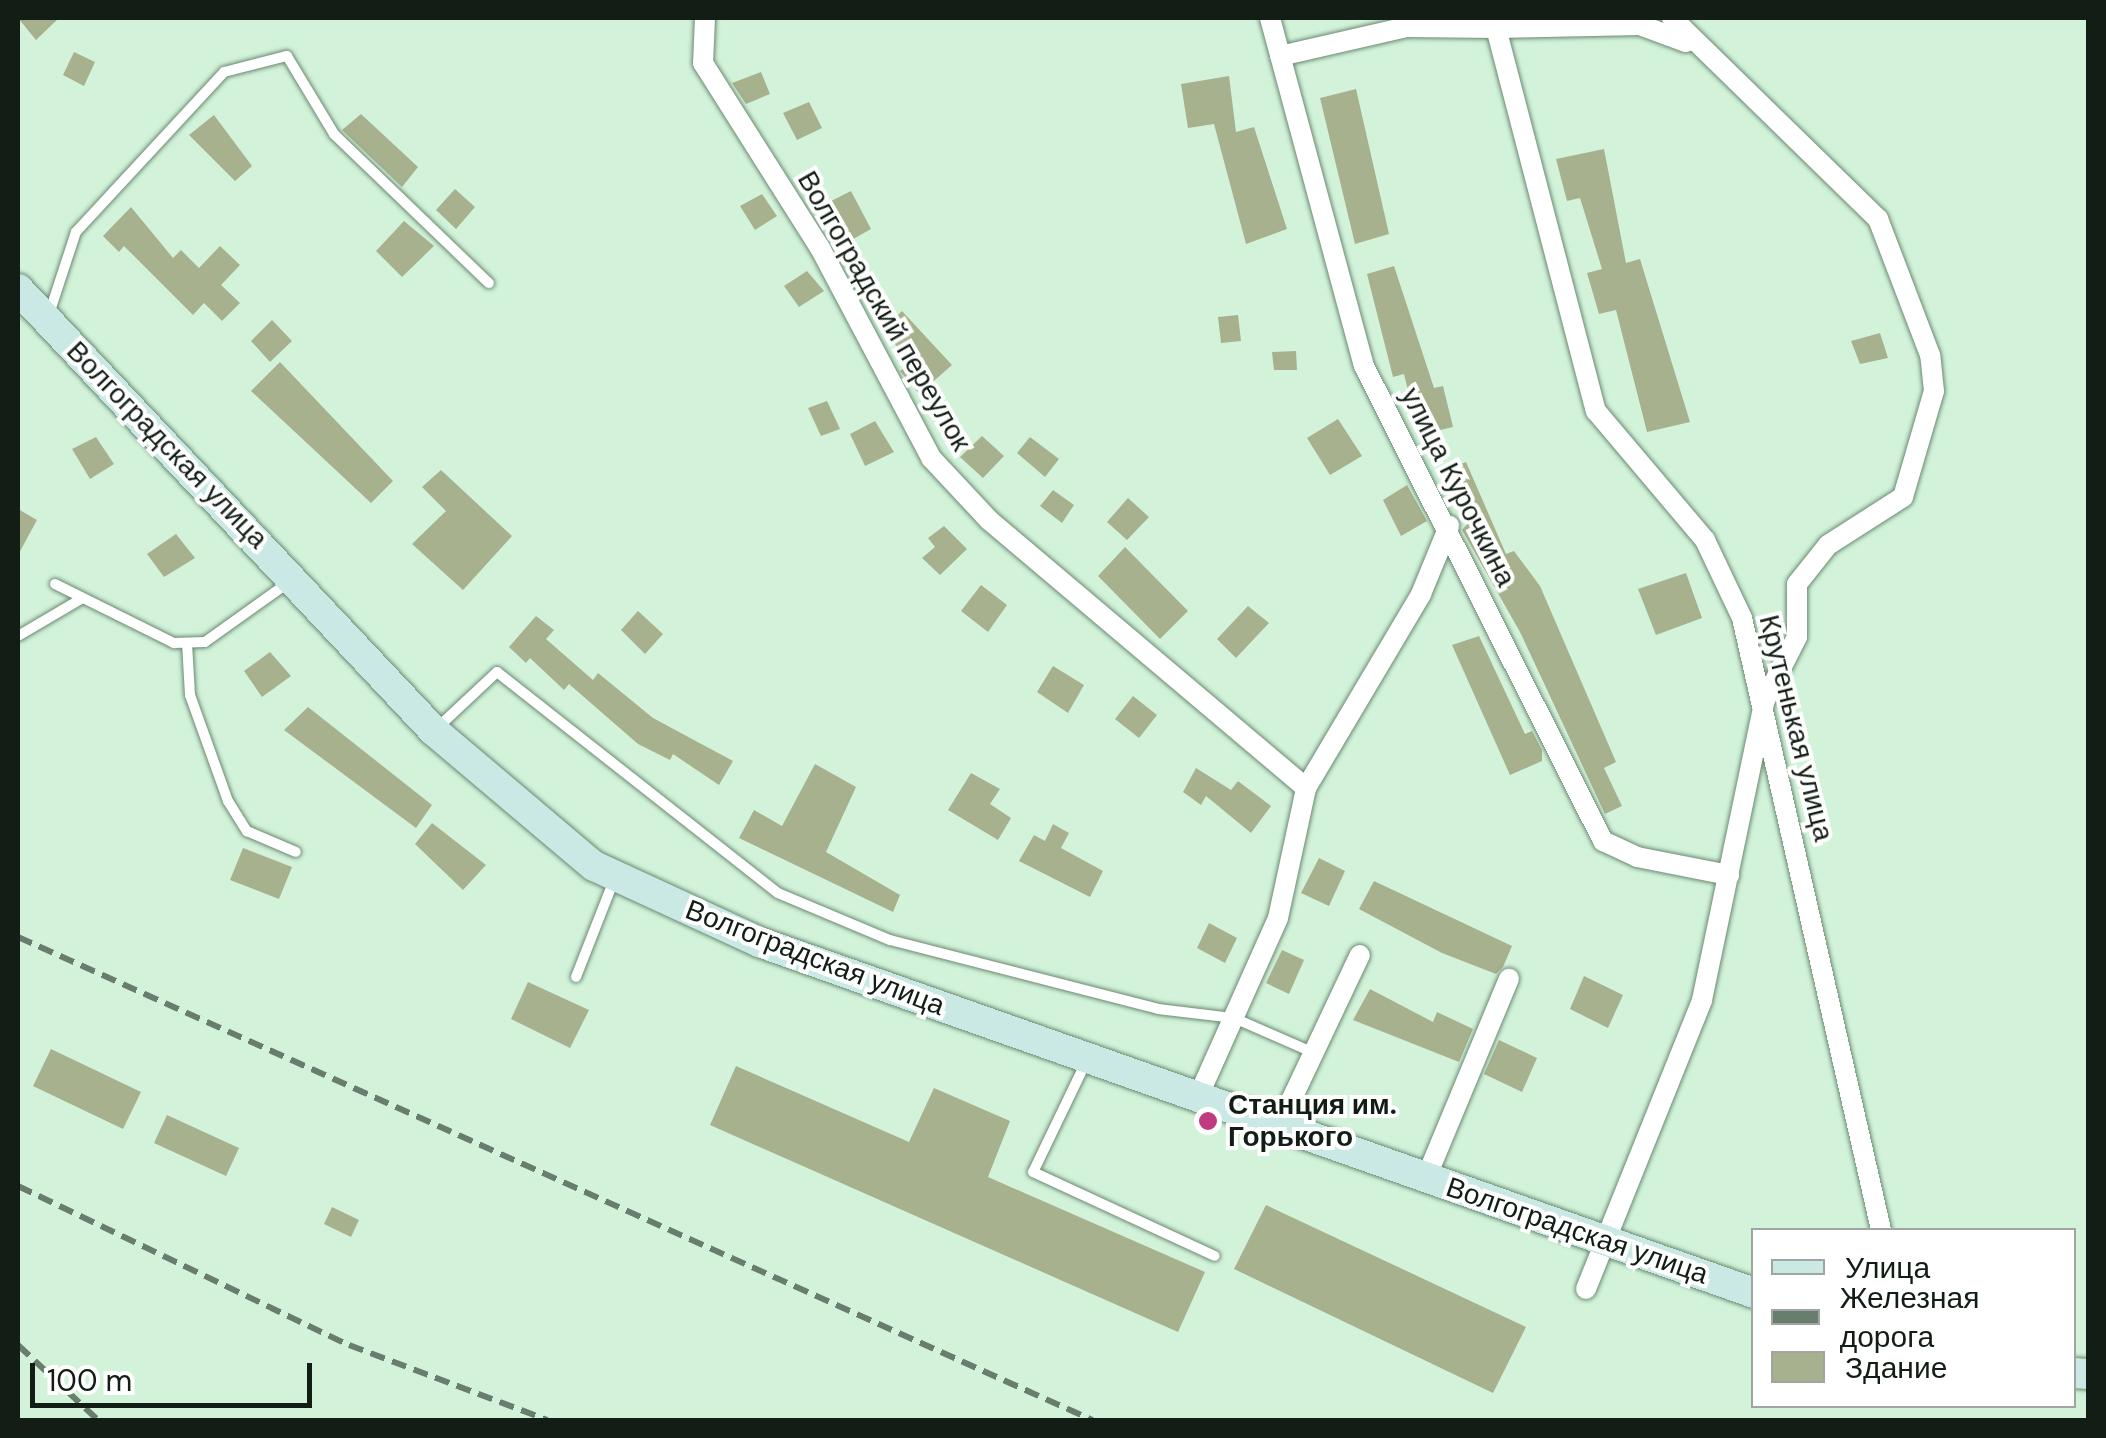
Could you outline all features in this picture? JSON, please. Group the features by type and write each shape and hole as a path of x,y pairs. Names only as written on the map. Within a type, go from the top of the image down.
{"main road":[{"name":"Волгоградская улица","path":"18,289 434,731 616,876 759,942 1751,1292"}],"street":[{"name":"Волгоградский переулок","path":"705,18 704,63 820,248 931,458 989,520 1306,788"},
{"name":"улица Курочкина","path":"1270,18 1364,366 1449,526 1603,841 1637,857 1728,876"},
{"path":"1672,18 1692,46"},
{"path":"1280,56 1412,22 1496,28 1640,25 1692,46 1724,66 1878,220 1930,355 1934,391 1903,498 1828,546 1797,584 1797,637 1764,702 1702,1000 1586,1289"},
{"name":"Крутенькая улица","path":"1496,28 1596,411 1705,540 1742,618 1881,1228"},
{"path":"1198,1098 1278,918 1306,788 1421,594 1449,526"},
{"path":"1279,1126 1360,955"},
{"path":"1426,1178 1509,979"}],"lane":[{"path":"47,320 76,232 224,72 287,56 334,134 489,284"},
{"path":"54,584 187,643 205,642 294,578"},
{"path":"18,636 81,599"},
{"path":"187,643 190,695 228,801 246,831 296,852"},
{"path":"434,731 497,672 778,893 890,940 1158,1008 1234,1018 1312,1052"},
{"path":"576,977 616,876"},
{"path":"1088,1058 1032,1172 1215,1256"}],"building":[{"path":"18,18 59,18 36,40"},
{"path":"74,52 95,62 84,86 63,75"},
{"path":"761,72 770,94 746,104 732,83"},
{"path":"1229,76 1236,132 1254,127 1287,229 1246,244 1214,124 1188,128 1181,84"},
{"path":"1356,89 1389,234 1355,244 1320,98"},
{"path":"809,102 822,128 797,140 783,113"},
{"path":"361,114 418,167 402,187 342,130"},
{"path":"214,115 252,166 235,181 189,135"},
{"path":"1604,149 1626,263 1640,259 1690,422 1647,432 1616,310 1599,314 1587,273 1602,269 1580,198 1567,201 1556,159"},
{"path":"455,189 475,207 456,229 436,210"},
{"path":"851,191 871,229 841,246 819,207"},
{"path":"762,194 777,216 755,230 740,206"},
{"path":"131,207 173,258 181,250 199,268 220,246 240,265 221,285 240,303 222,321 204,303 193,315 124,246 119,252 103,236"},
{"path":"404,221 434,246 402,277 376,251"},
{"path":"1394,266 1434,388 1443,386 1453,427 1419,435 1404,374 1393,377 1367,274"},
{"path":"807,271 824,291 799,307 784,286"},
{"path":"902,311 952,365 919,394 900,371 911,363 883,330"},
{"path":"1238,315 1241,341 1221,343 1218,317"},
{"path":"272,320 292,341 270,362 251,341"},
{"path":"1880,333 1888,358 1860,364 1851,341"},
{"path":"1296,351 1297,370 1274,370 1272,352"},
{"path":"280,362 393,481 371,503 251,391"},
{"path":"827,401 840,429 821,436 808,408"},
{"path":"1338,419 1362,456 1330,475 1307,438"},
{"path":"875,421 894,452 865,466 850,434"},
{"path":"982,436 1004,456 983,478 960,457"},
{"path":"96,437 114,464 90,479 72,449"},
{"path":"1030,437 1059,459 1045,477 1017,453"},
{"path":"1466,462 1506,554 1514,551 1540,586 1616,762 1604,768 1622,806 1605,814 1520,632 1462,530 1469,522 1441,472"},
{"path":"441,470 512,536 463,590 412,544 446,511 422,487"},
{"path":"1407,485 1427,521 1401,536 1383,500"},
{"path":"1053,490 1074,505 1062,523 1040,506"},
{"path":"1128,498 1149,517 1127,540 1107,522"},
{"path":"18,509 37,520 18,555"},
{"path":"944,526 967,549 940,575 922,558 935,547 928,538"},
{"path":"176,534 195,558 164,577 147,554"},
{"path":"1125,547 1188,611 1160,639 1098,576"},
{"path":"1686,573 1702,618 1656,635 1638,589"},
{"path":"981,585 1007,605 988,632 961,611"},
{"path":"1248,606 1269,623 1236,658 1217,639"},
{"path":"638,611 663,634 645,654 621,630"},
{"path":"536,616 554,630 546,639 593,680 598,673 653,718 733,761 719,785 673,754 670,760 638,744 569,684 564,690 530,658 526,663 509,647"},
{"path":"1479,636 1525,734 1532,731 1542,750 1542,761 1510,775 1452,645"},
{"path":"270,652 291,676 262,697 244,671"},
{"path":"1053,666 1084,685 1068,713 1037,692"},
{"path":"1133,696 1157,715 1139,738 1115,719"},
{"path":"308,707 432,805 416,828 284,730"},
{"path":"815,764 856,787 826,852 900,895 893,912 739,838 754,810 782,826"},
{"path":"1196,768 1231,790 1238,781 1271,806 1251,833 1206,796 1201,805 1183,792"},
{"path":"971,773 1000,789 990,804 1011,818 998,840 948,810"},
{"path":"432,823 486,865 463,890 415,844"},
{"path":"1053,824 1069,833 1061,848 1103,871 1090,897 1019,861 1034,835 1045,841"},
{"path":"243,848 292,867 279,899 230,880"},
{"path":"1319,858 1345,871 1329,906 1301,893"},
{"path":"1374,881 1512,946 1503,967 1496,974 1442,953 1359,909"},
{"path":"1209,923 1237,938 1225,963 1197,948"},
{"path":"1282,950 1304,960 1289,994 1266,983"},
{"path":"1584,976 1623,995 1608,1028 1570,1009"},
{"path":"528,982 589,1010 570,1048 511,1019"},
{"path":"1370,989 1433,1022 1437,1012 1473,1029 1459,1062 1353,1020"},
{"path":"1499,1040 1537,1058 1522,1092 1484,1074"},
{"path":"51,1049 141,1092 123,1129 33,1086"},
{"path":"736,1066 909,1142 934,1088 1010,1121 988,1177 1205,1272 1178,1332 710,1125"},
{"path":"167,1115 239,1148 226,1176 154,1143"},
{"path":"1266,1205 1526,1327 1493,1393 1234,1269"},
{"path":"332,1207 359,1220 351,1237 324,1224"}],"railway":[{"path":"18,937 1092,1420"},
{"path":"18,1186 349,1345 547,1420"},
{"path":"18,1345 98,1420"}],"place":[{"name":"Станция им. Горького","path":"1208,1121"}]}
